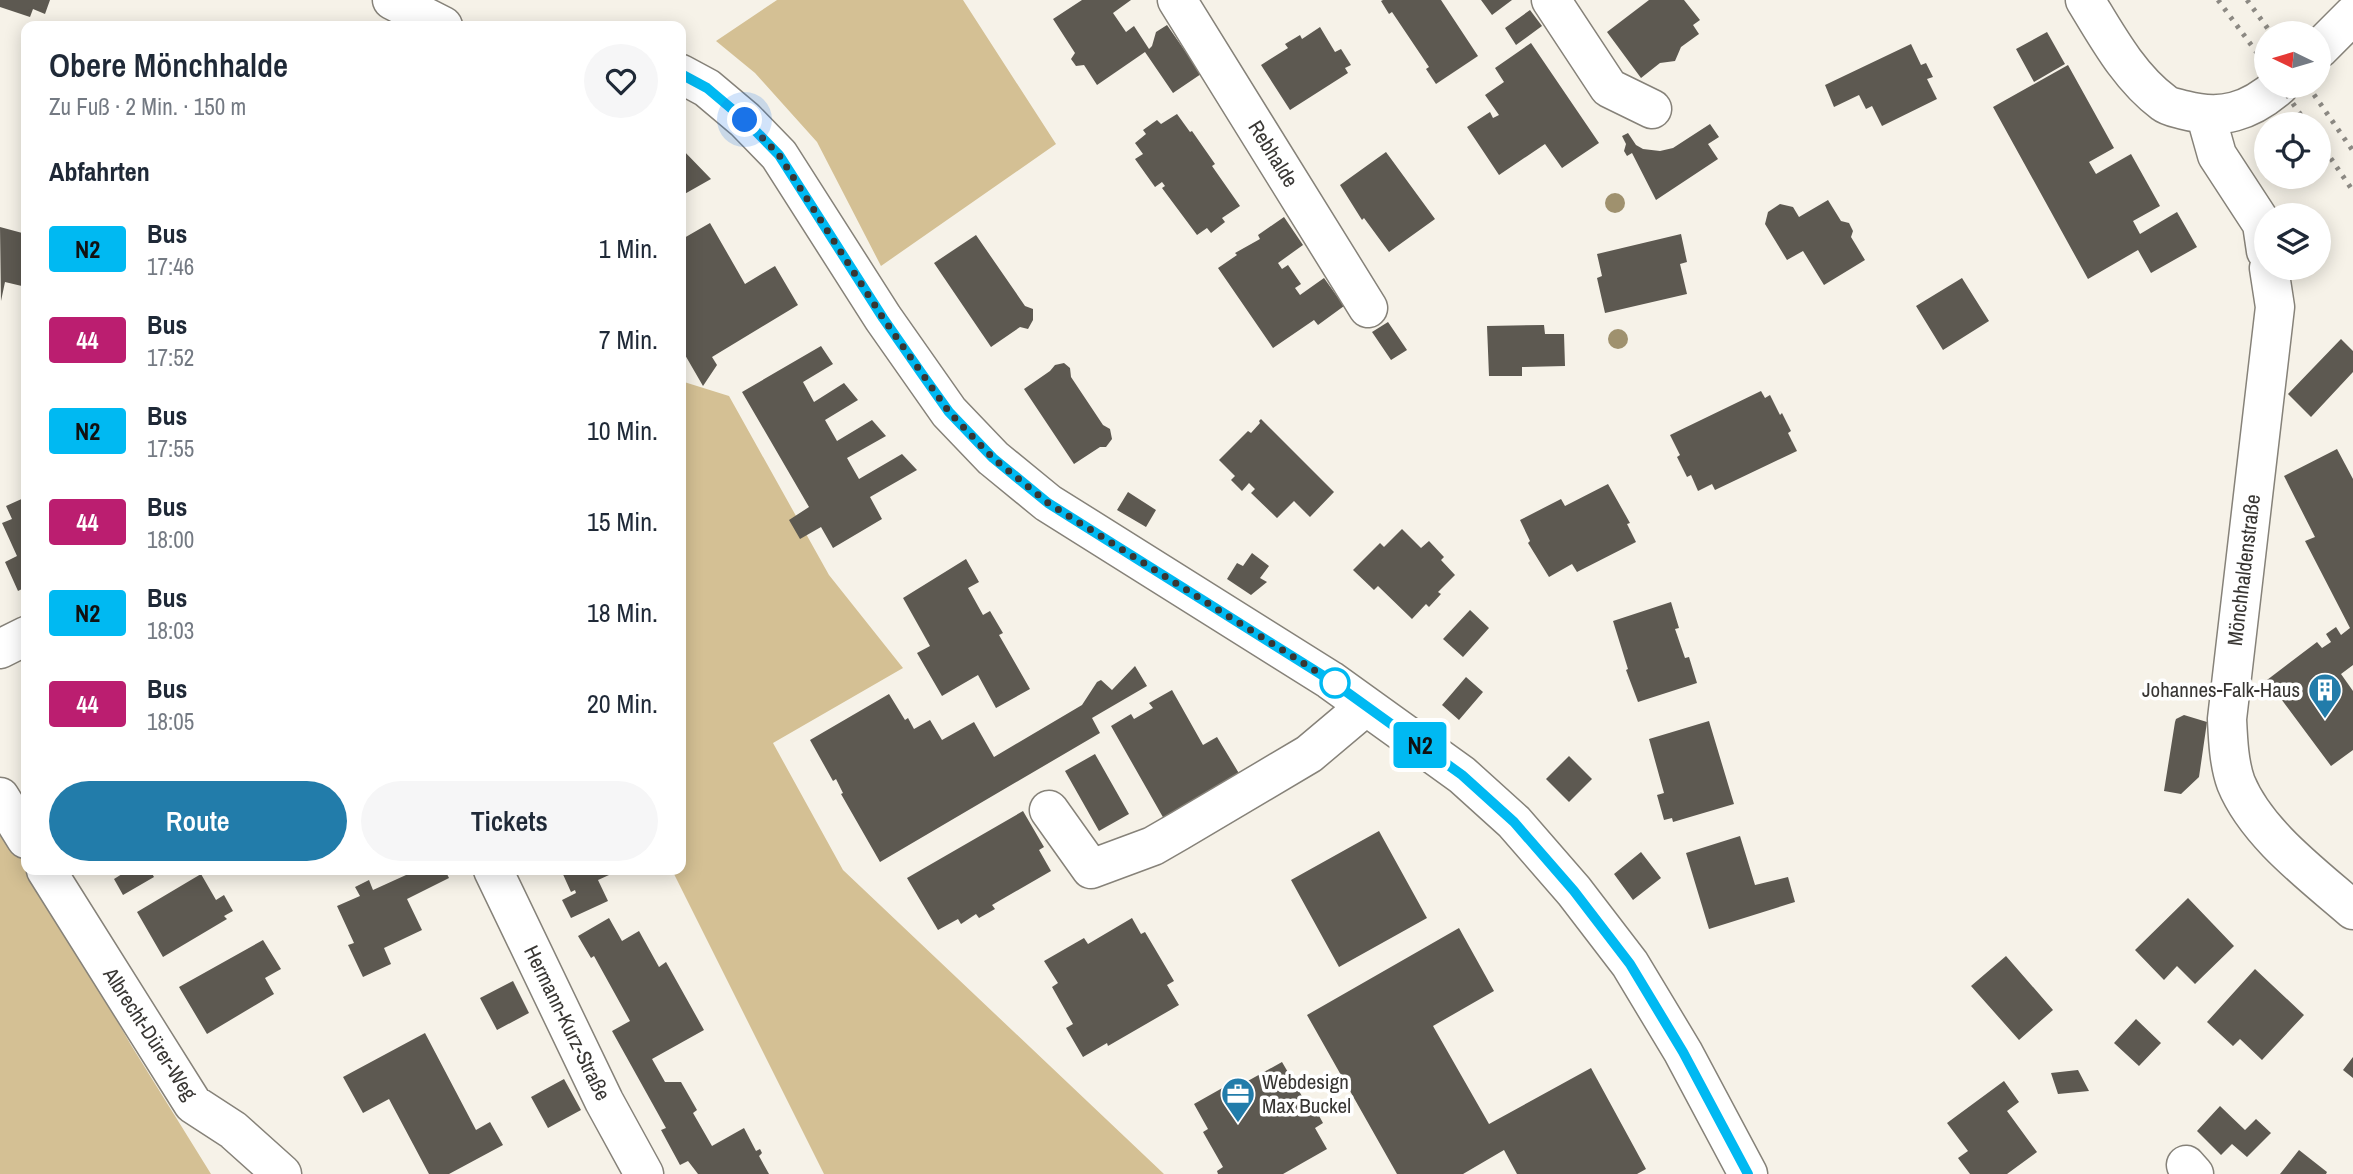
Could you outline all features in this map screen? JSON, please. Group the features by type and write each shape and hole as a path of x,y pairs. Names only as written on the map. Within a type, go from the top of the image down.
{"street":[{"path":"392,0 433,21"},
{"name":"Rebhalde","path":"1177,0 1368,308"},
{"path":"1551,0 1609,88 1653,109"},
{"path":"2085,0 2119,55 2141,83 2166,105 2206,116 2238,112 2264,98"},
{"path":"2331,37 2353,15"},
{"path":"686,77 707,88 736,112 779,155 919,370 949,412 993,458 1048,503 1330,680 1462,775 1514,822 1574,891 1630,964 1683,1052 1748,1174"},
{"path":"2206,116 2217,155 2254,212"},
{"name":"Mönchhaldenstraße","path":"2271,280 2275,307 2227,719 2229,751 2236,783 2256,819 2353,910"},
{"path":"0,649 21,638"},
{"path":"1049,810 1091,869 1153,845 1309,754 1366,706"},
{"path":"0,797 21,831"},
{"name":"Albrecht-Dürer-Weg","path":"49,875 193,1104 233,1130 282,1174"},
{"name":"Hermann-Kurz-Straße","path":"495,875 604,1101 644,1174"}],"shaded area":[{"path":"777,0 963,0 1056,144 881,266 817,142 755,73 716,41"},
{"path":"686,383 729,396 829,575 903,668 773,743 843,870 1164,1174 824,1174 674,875 686,875"},
{"path":"0,819 21,855 21,875 33,875 131,1045 211,1174 0,1174"}],"building":[{"path":"0,0 50,0 45,14 33,9 30,17 0,7"},
{"path":"1082,0 1131,0 1113,13 1126,32 1134,26 1149,49 1156,32 1167,25 1201,74 1173,93 1145,52 1097,85 1084,65 1076,66 1071,59 1075,53 1053,19"},
{"path":"1441,0 1478,56 1436,84 1426,69 1429,67 1392,12 1389,14 1381,1"},
{"path":"1481,0 1512,0 1492,15"},
{"path":"1649,0 1684,0 1700,20 1693,25 1699,34 1681,47 1675,61 1660,63 1641,78 1607,32"},
{"path":"1530,10 1542,26 1516,45 1505,28"},
{"path":"1320,27 1335,52 1341,49 1351,65 1345,68 1348,73 1290,110 1261,65 1288,48 1285,44 1300,35 1302,39"},
{"path":"2047,32 2065,64 2034,82 2016,49"},
{"path":"1531,43 1599,143 1562,168 1545,144 1499,175 1467,127 1490,112 1493,118 1499,115 1485,95 1504,82 1495,68"},
{"path":"1911,44 1921,65 1926,63 1933,77 1927,79 1937,99 1882,126 1872,106 1866,109 1859,95 1834,107 1825,85"},
{"path":"2068,65 2114,148 2089,162 2096,174 2131,154 2160,206 2133,221 2140,234 2177,212 2197,247 2151,273 2138,250 2088,279 1993,107"},
{"path":"1177,114 1215,164 1212,166 1240,206 1222,218 1225,222 1211,233 1207,228 1197,235 1162,188 1165,186 1162,182 1155,187 1135,159 1143,154 1135,143 1146,134 1143,130 1157,120 1161,124"},
{"path":"1710,124 1719,137 1708,144 1718,159 1656,200 1632,153 1627,156 1624,151 1626,144 1622,136 1628,133 1636,145 1643,149 1660,151 1673,148"},
{"path":"1386,152 1435,219 1389,252 1364,218 1362,220 1340,185"},
{"path":"686,153 711,179 686,193"},
{"path":"1828,200 1841,221 1849,223 1853,231 1851,237 1865,260 1824,285 1803,251 1787,260 1765,224 1768,212 1780,204 1793,207 1799,217"},
{"path":"1284,217 1303,245 1278,263 1282,269 1288,265 1301,284 1295,288 1300,295 1324,278 1344,306 1318,325 1314,320 1273,348 1218,268 1237,255 1235,253 1260,239 1258,235"},
{"path":"710,223 745,284 775,266 798,305 712,357 717,365 703,386 686,357 686,237"},
{"path":"0,227 21,233 21,286 5,282 1,301"},
{"path":"1681,234 1687,262 1680,264 1687,294 1605,313 1597,278 1602,276 1597,254"},
{"path":"976,235 1025,306 1033,309 1033,320 1028,329 1020,327 991,347 934,263"},
{"path":"1962,278 1989,321 1943,350 1916,306"},
{"path":"1388,322 1407,350 1391,360 1372,332"},
{"path":"1544,325 1545,334 1564,334 1565,366 1522,367 1522,376 1489,376 1487,326"},
{"path":"2341,339 2353,351 2353,372 2311,417 2288,394"},
{"path":"821,346 833,364 803,382 814,402 844,383 858,400 825,420 837,441 872,420 886,436 847,458 859,479 902,454 917,470 870,497 882,519 833,548 821,527 800,539 789,520 809,507 742,392"},
{"path":"1064,363 1070,368 1071,377 1103,425 1110,429 1112,439 1106,447 1100,447 1074,464 1024,389 1055,365"},
{"path":"1761,391 1765,398 1770,395 1780,415 1782,413 1797,451 1715,490 1712,484 1698,491 1691,475 1687,477 1677,457 1680,455 1670,435"},
{"path":"1261,419 1334,492 1310,517 1294,501 1277,518 1251,493 1255,489 1249,483 1242,491 1231,480 1235,476 1219,460 1248,431 1251,433"},
{"path":"2337,449 2353,479 2353,665 2341,674 2353,691 2353,750 2331,766 2267,680 2317,642 2322,648 2331,642 2326,634 2336,627 2341,635 2350,628 2305,541 2315,537 2284,476"},
{"path":"1608,484 1630,523 1627,524 1636,542 1577,572 1572,564 1549,577 1528,543 1530,541 1520,520 1561,499 1565,506"},
{"path":"1128,492 1156,510 1146,527 1117,510"},
{"path":"21,499 21,590 18,591 5,562 17,556 2,523 12,519 6,506"},
{"path":"1402,529 1421,548 1429,541 1444,557 1441,560 1455,575 1438,592 1441,594 1429,607 1426,604 1412,619 1378,586 1374,590 1353,570 1380,543 1384,547"},
{"path":"1252,553 1269,566 1260,578 1267,582 1251,595 1227,579 1237,563 1243,566"},
{"path":"966,559 979,582 968,588 983,615 990,611 1003,633 999,635 1030,689 996,708 978,675 942,696 917,653 930,646 903,598"},
{"path":"1671,602 1679,628 1675,629 1685,658 1689,657 1697,683 1638,702 1613,621"},
{"path":"1470,610 1489,628 1463,657 1443,639"},
{"path":"1135,666 1147,686 1092,718 1100,733 880,862 841,794 843,793 836,779 833,781 810,740 889,694 914,729 930,720 942,740 974,722 994,757 1082,705 1097,682 1101,680 1112,690"},
{"path":"1466,677 1483,692 1459,720 1442,705"},
{"path":"1172,690 1203,745 1217,737 1243,780 1164,819 1111,726 1131,714 1134,719 1153,708 1149,703"},
{"path":"2184,715 2207,722 2199,777 2181,794 2164,791 2175,722"},
{"path":"1709,721 1734,804 1673,822 1672,818 1664,820 1657,795 1664,793 1649,739"},
{"path":"1095,754 1129,814 1099,831 1065,771"},
{"path":"1569,756 1592,779 1569,802 1546,779"},
{"path":"1023,811 1044,847 1039,850 1051,871 992,905 995,909 979,918 976,914 961,924 958,919 938,930 907,878"},
{"path":"1379,831 1427,918 1339,967 1291,880"},
{"path":"1740,836 1755,885 1788,877 1795,902 1709,929 1686,853"},
{"path":"1641,852 1661,878 1633,900 1614,874"},
{"path":"120,875 154,877 123,895 114,879"},
{"path":"199,875 216,900 224,895 233,911 224,916 227,919 163,957 137,912"},
{"path":"406,875 448,875 449,878 407,899 422,930 384,948 391,964 363,977 348,945 354,943 337,906 360,896 355,887 369,880 373,890"},
{"path":"563,875 609,875 598,880 608,901 571,918 562,900 576,893 575,890 571,892"},
{"path":"2188,898 2234,946 2195,984 2177,966 2164,980 2135,950"},
{"path":"609,918 622,941 639,931 659,967 666,962 704,1030 652,1059 665,1082 681,1082 697,1110 693,1113 712,1146 744,1128 756,1151 760,1149 762,1153 759,1156 769,1174 698,1174 688,1161 680,1165 661,1130 666,1128 612,1031 630,1021 594,956 591,958 578,936"},
{"path":"1132,918 1141,934 1145,932 1174,981 1167,985 1179,1005 1108,1046 1107,1043 1083,1057 1066,1028 1073,1024 1052,987 1058,983 1044,961 1084,938 1088,944"},
{"path":"1459,928 1494,991 1433,1026 1489,1124 1591,1068 1646,1169 1637,1174 1517,1174 1504,1150 1463,1174 1397,1174 1307,1015"},
{"path":"263,940 281,969 265,978 274,994 207,1034 179,987"},
{"path":"2006,956 2053,1010 2019,1040 1971,986"},
{"path":"2255,969 2304,1015 2262,1060 2240,1039 2233,1046 2207,1022"},
{"path":"513,981 529,1013 497,1030 480,998"},
{"path":"2136,1019 2161,1043 2139,1066 2114,1043"},
{"path":"425,1033 476,1130 490,1122 503,1145 449,1174 429,1174 389,1099 363,1113 343,1077"},
{"path":"2353,1057 2353,1078 2343,1070"},
{"path":"1282,1062 1306,1103 1311,1101 1323,1123 1315,1128 1327,1149 1283,1174 1218,1174 1217,1171 1223,1167 1203,1132 1208,1129 1194,1104 1233,1082 1237,1087"},
{"path":"2078,1070 2089,1091 2058,1094 2051,1073"},
{"path":"564,1079 581,1110 548,1128 531,1097"},
{"path":"2004,1081 2019,1102 2007,1111 2037,1152 2007,1174 1970,1174 1958,1158 1968,1151 1947,1123"},
{"path":"2220,1106 2245,1130 2256,1119 2271,1133 2247,1157 2232,1144 2221,1155 2197,1131"},
{"path":"2299,1150 2327,1172 2326,1174 2280,1174"}],"railway":[{"path":"2218,0 2254,49"},
{"path":"2247,0 2262,21"},
{"path":"2289,98 2299,112"},
{"path":"2316,98 2353,151"},
{"path":"2331,159 2353,191"}],"bus line":[{"name":"N2","path":"686,77 707,88 745,120 779,155 922,374 949,412 993,458 1048,503 1330,680 1462,775 1514,822 1574,891 1630,964 1683,1052 1748,1174"}],"place":[{"name":"Johannes-Falk-Haus","path":"2325,720"},
{"name":"Webdesign Max Buckel","path":"1238,1124"}],"route":[{"path":"745,120 779,155 883,318 949,412 993,458 1048,503 1335,683"}]}
